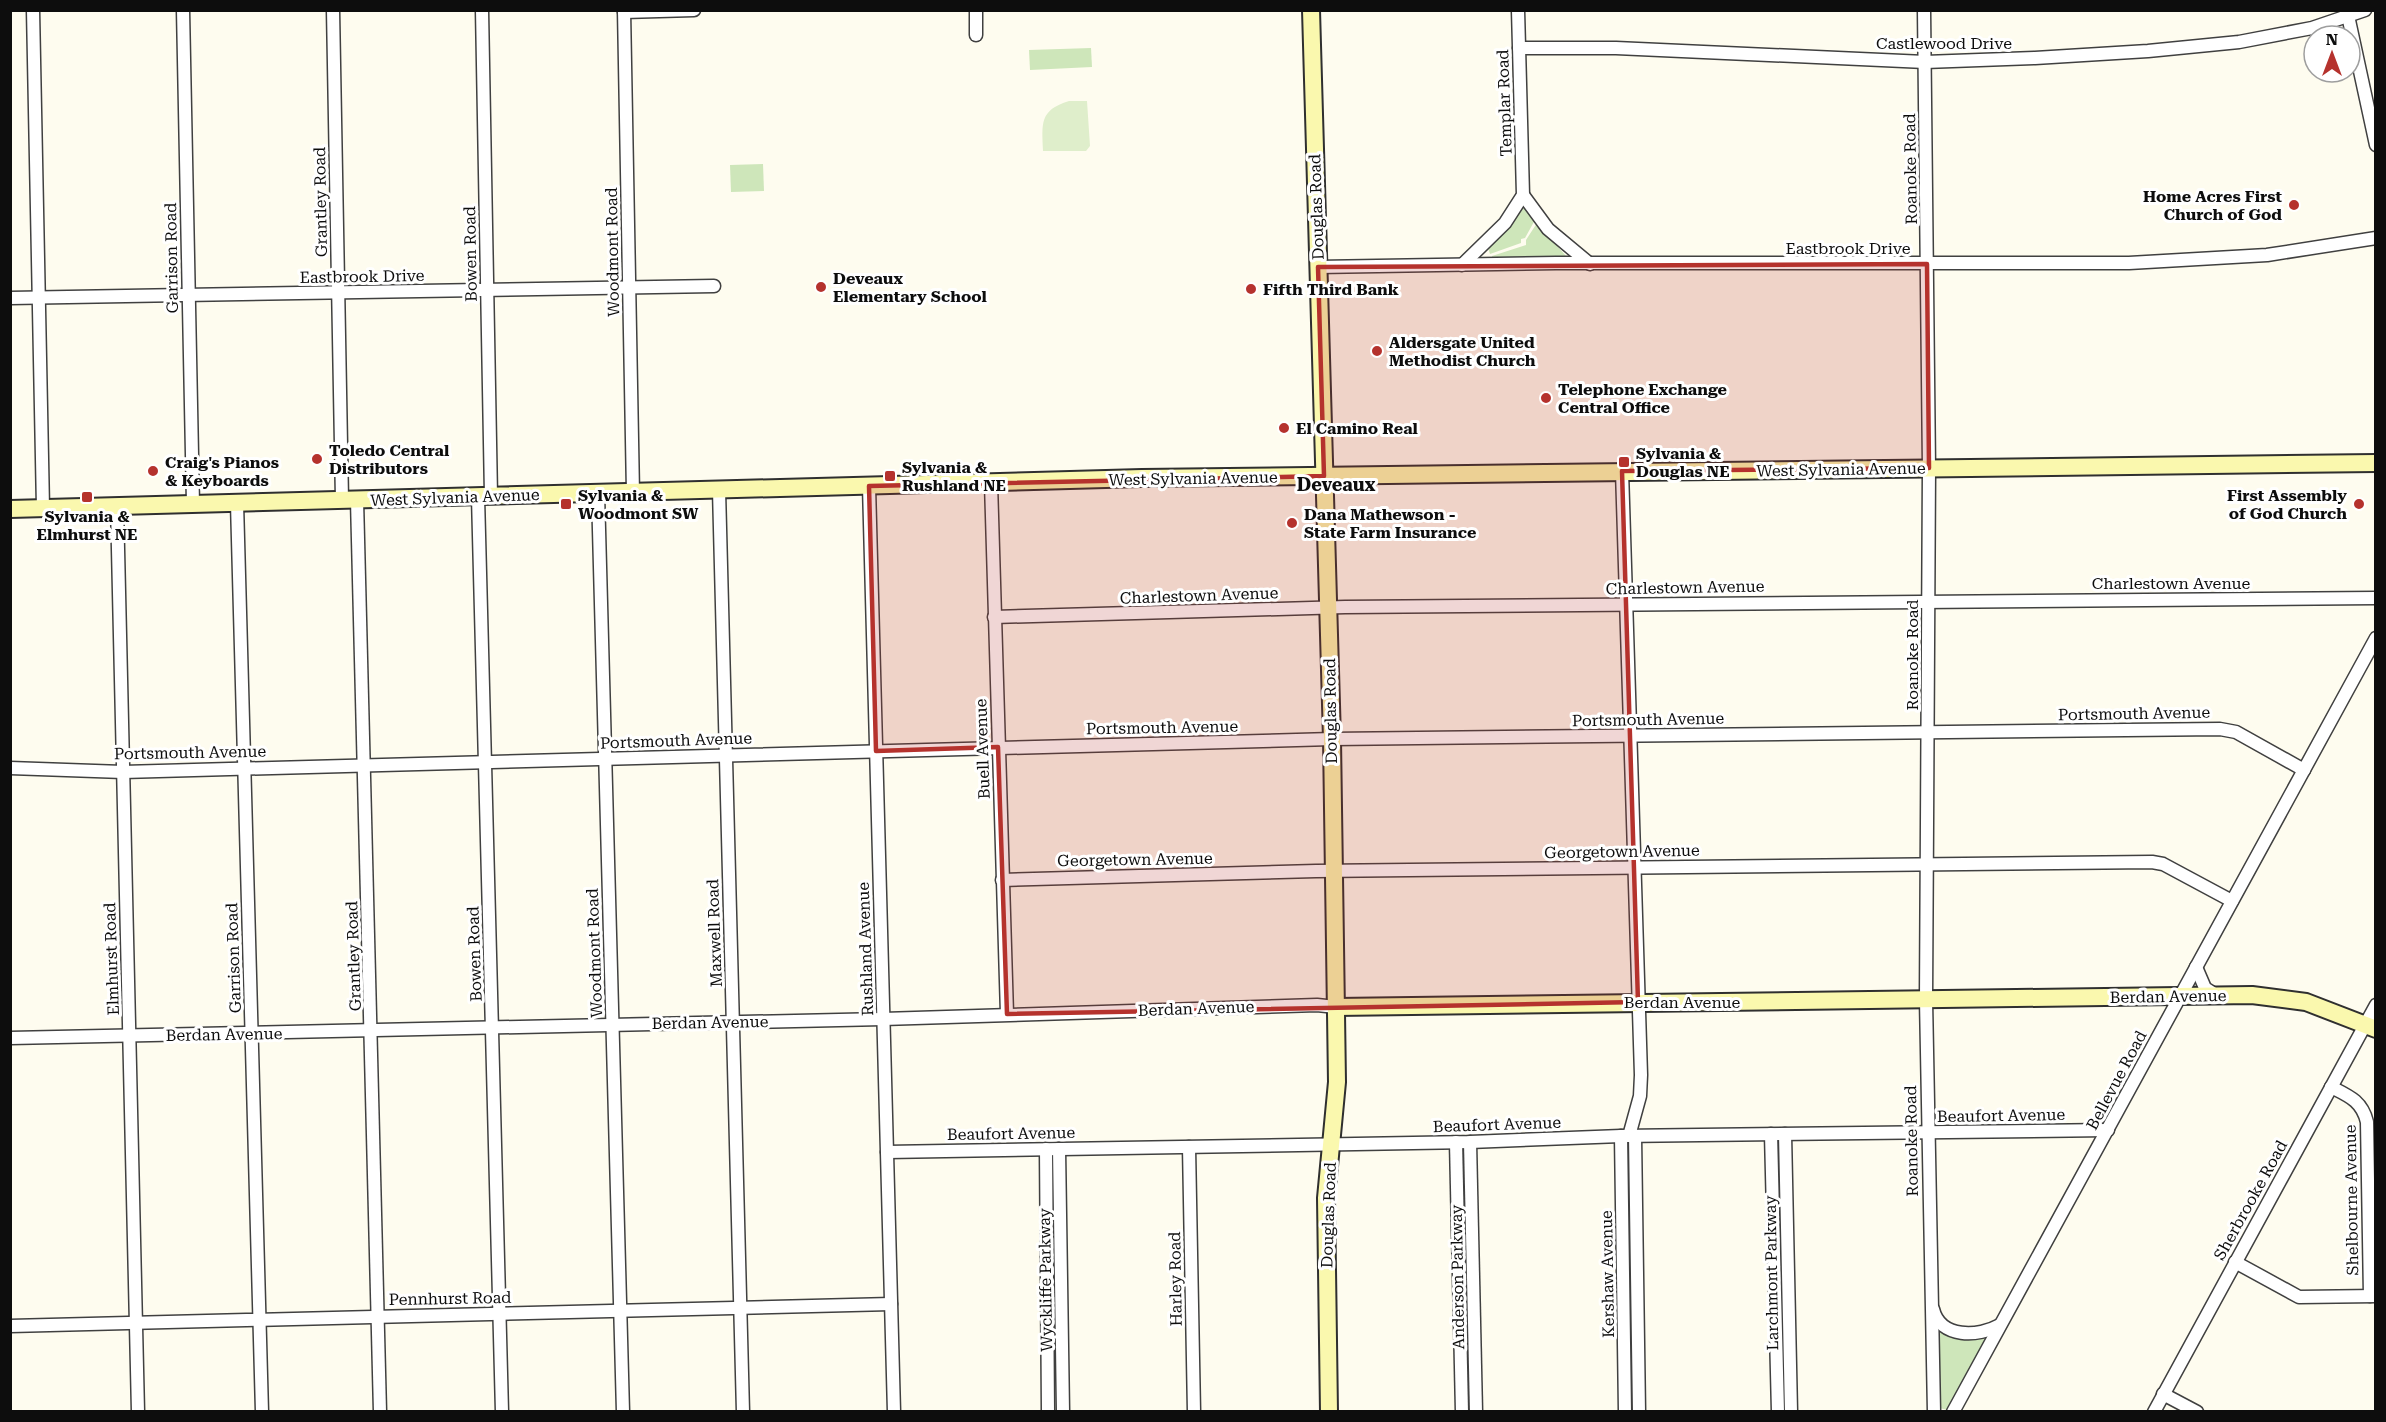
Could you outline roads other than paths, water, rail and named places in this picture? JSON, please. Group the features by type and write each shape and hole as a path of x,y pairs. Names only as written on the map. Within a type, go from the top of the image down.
{"street":[{"path":"33,10 43,508"},
{"name":"Garrison Road","path":"183,10 193,504"},
{"name":"Grantley Road","path":"333,10 338,293 364,764 380,1412"},
{"name":"Bowen Road","path":"482,10 488,290 484,496 485,761 502,1412"},
{"path":"624,11 694,10"},
{"path":"976,10 976,35"},
{"name":"Douglas Road","path":"1311,10 1332,739 1336,1006 1337,1089 1325,1206 1329,1412"},
{"name":"Templar Road","path":"1518,10 1523,195"},
{"name":"Roanoke Road","path":"1924,10 1929,468 1926,1000 1930,1299 1934,1412"},
{"name":"Castlewood Drive","path":"1519,48 1616,48 1925,62 2114,54 2239,42 2296,32 2365,10"},
{"name":"Woodmont Road","path":"624,11 633,493"},
{"path":"2348,14 2376,145"},
{"path":"1462,265 1505,223 1523,195 1548,229 1590,264"},
{"name":"Eastbrook Drive","path":"1318,267 2152,262 2267,255 2376,238"},
{"name":"Eastbrook Drive","path":"10,298 714,286"},
{"name":"West Sylvania Avenue","path":"10,508 1142,478 2376,463"},
{"name":"Kershaw Avenue","path":"1622,471 1640,1096 1628,1136 1625,1412"},
{"name":"Buell Avenue","path":"991,483 1007,1014"},
{"name":"Rushland Avenue","path":"868,486 894,1412"},
{"name":"Maxwell Road","path":"719,490 743,1412"},
{"name":"Woodmont Road","path":"598,493 623,1412"},
{"name":"Garrison Road","path":"237,503 262,1412"},
{"name":"Elmhurst Road","path":"117,506 138,1412"},
{"name":"Charlestown Avenue","path":"994,617 1328,608 2376,598"},
{"name":"Bellevue Road","path":"1953,1412 2376,638"},
{"name":"Portsmouth Avenue","path":"10,768 123,772 1332,739 2220,729 2236,732 2304,770"},
{"name":"Georgetown Avenue","path":"1002,879 1333,871 2157,862 2232,901"},
{"path":"2196,967 2205,988 2216,995"},
{"name":"Berdan Avenue","path":"10,1038 883,1019 1317,1005 1926,1000 2180,995 2252,995 2306,1002 2370,1027"},
{"name":"Sherbrooke Road","path":"2154,1412 2331,1087 2370,1027 2376,1005"},
{"name":"Shelbourne Avenue","path":"2331,1087 2356,1100 2364,1110 2367,1122 2373,1296"},
{"name":"Beaufort Avenue","path":"887,1152 1470,1142 1628,1136 2108,1130"},
{"name":"Larchmont Parkway","path":"1771,1134 1778,1412"},
{"name":"Larchmont Parkway","path":"1785,1134 1791,1412"},
{"name":"Kershaw Avenue","path":"1628,1136 1639,1412"},
{"name":"Anderson Parkway","path":"1456,1142 1462,1412"},
{"name":"Anderson Parkway","path":"1470,1142 1476,1412"},
{"name":"Harley Road","path":"1189,1147 1194,1412"},
{"name":"Wyckliffe Parkway","path":"1046,1149 1048,1412"},
{"name":"Wyckliffe Parkway","path":"1059,1149 1063,1412"},
{"path":"2235,1262 2299,1297 2373,1296"},
{"name":"Roanoke Road","path":"1930,1299 1934,1314 1940,1322 1958,1333 1979,1334 2000,1325"},
{"name":"Pennhurst Road","path":"10,1326 891,1304"},
{"path":"2163,1394 2197,1412"}],"place":[{"name":"Home Acres First Church of God","path":"2294,205"},
{"name":"Deveaux Elementary School","path":"821,287"},
{"name":"Fifth Third Bank","path":"1251,289"},
{"name":"Aldersgate United Methodist Church","path":"1377,351"},
{"name":"Telephone Exchange Central Office","path":"1546,398"},
{"name":"El Camino Real","path":"1284,428"},
{"name":"Toledo Central Distributors","path":"317,459"},
{"name":"Sylvania & Douglas NE","path":"1624,462"},
{"name":"Craig's Pianos & Keyboards","path":"153,471"},
{"name":"Sylvania & Rushland NE","path":"890,476"},
{"name":"Sylvania & Elmhurst NE","path":"87,497"},
{"name":"Sylvania & Woodmont SW","path":"566,504"},
{"name":"First Assembly of God Church","path":"2359,504"},
{"name":"Dana Mathewson - State Farm Insurance","path":"1292,523"}],"district":[{"name":"Deveaux","path":"1336,485"}]}
